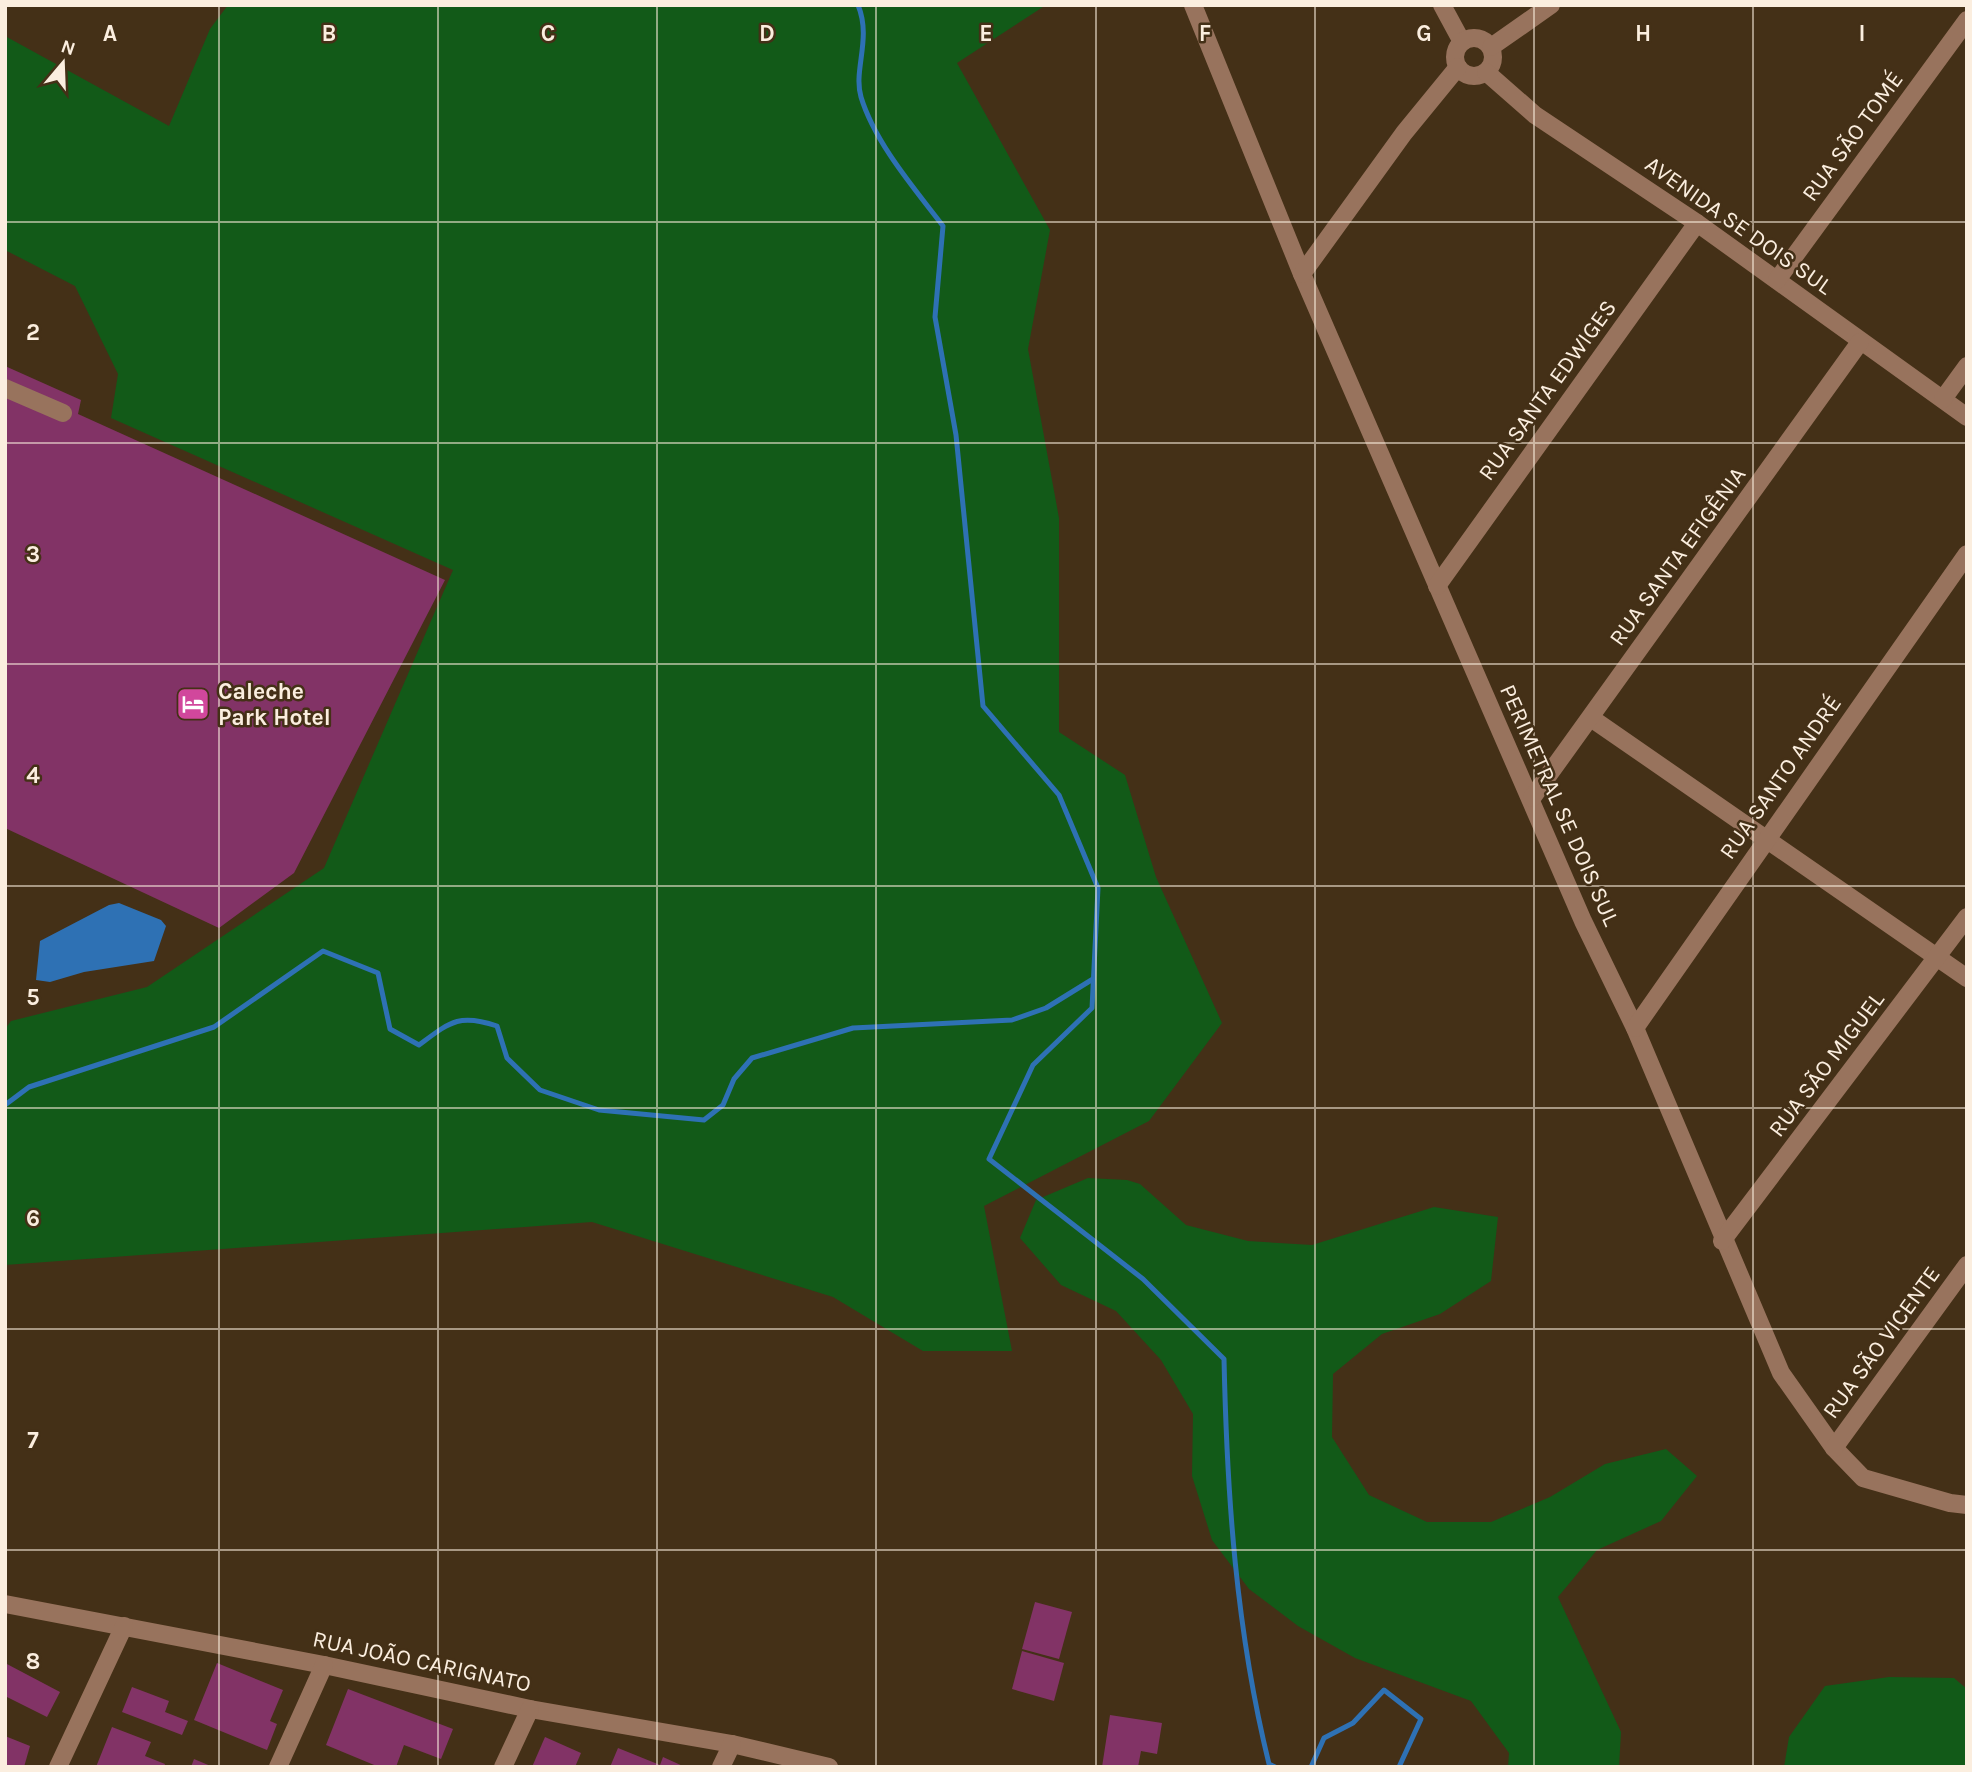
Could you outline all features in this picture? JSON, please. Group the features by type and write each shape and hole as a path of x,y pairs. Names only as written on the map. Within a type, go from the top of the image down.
{"street":[{"name":"PERIMETRAL SE DOIS SUL","path":"1193,5 1302,274 1532,798 1583,921 1634,1028 1722,1241 1781,1373 1834,1448 1863,1478 1967,1505"},
{"path":"1443,5 1462,42"},
{"path":"1491,47 1551,5"},
{"name":"RUA SÃO TOMÉ","path":"1777,280 1967,20"},
{"path":"1302,274 1412,123 1458,66 1455,54 1462,42 1481,38 1491,47 1493,60 1486,72"},
{"name":"AVENIDA SE DOIS SUL","path":"1458,66 1468,75 1486,72 1535,116 1697,223 1967,417"},
{"name":"RUA SANTA EDWIGES","path":"1437,586 1697,223"},
{"name":"RUA SANTA EFIGÊNIA","path":"1532,798 1860,342"},
{"path":"1943,399 1967,366"},
{"path":"5,388 63,414"},
{"name":"RUA SANTO ANDRÉ","path":"1634,1028 1967,554"},
{"path":"1591,718 1767,837 1967,978"},
{"name":"RUA SÃO MIGUEL","path":"1722,1241 1967,917"},
{"name":"RUA SÃO VICENTE","path":"1834,1448 1967,1265"},
{"name":"RUA JOÃO CARIGNATO","path":"5,1604 324,1665 530,1709 732,1744 773,1762 829,1767"},
{"path":"58,1767 124,1626"},
{"path":"278,1767 324,1665"},
{"path":"503,1767 530,1709"},
{"path":"721,1767 732,1744"}],"green space":[{"path":"228,5 1046,5 957,63 1050,230 1028,349 1059,518 1059,732 1125,775 1156,877 1222,1023 1149,1121 984,1206 1012,1351 923,1351 833,1297 592,1222 5,1265 5,1029 11,1021 147,987 324,868 453,570 111,418 118,374 75,286 5,250 5,36 169,126 210,29"},
{"path":"1088,1178 1127,1180 1140,1184 1186,1225 1248,1241 1312,1245 1434,1207 1498,1217 1491,1281 1440,1314 1382,1334 1333,1374 1332,1437 1369,1495 1427,1522 1491,1522 1550,1497 1605,1464 1666,1449 1697,1476 1661,1521 1597,1550 1558,1597 1621,1732 1619,1767 1508,1767 1509,1753 1471,1701 1355,1658 1298,1626 1249,1589 1212,1540 1192,1476 1193,1414 1161,1360 1116,1311 1061,1285 1020,1238 1036,1200"},
{"path":"1889,1677 1954,1678 1967,1689 1967,1767 1784,1767 1789,1737 1825,1686"}],"water":[{"path":"119,903 161,920 166,926 154,961 84,972 50,982 36,980 40,941 109,905"}],"building":[{"name":"Caleche Park Hotel","path":"5,366 81,400 78,414 445,580 294,873 219,928 5,828"},
{"path":"1035,1602 1072,1612 1059,1659 1022,1649"},
{"path":"1022,1651 1064,1663 1054,1701 1012,1689"},
{"path":"5,1663 60,1692 47,1717 5,1696"},
{"path":"217,1663 283,1690 270,1721 277,1724 267,1750 194,1720"},
{"path":"132,1687 169,1701 165,1712 188,1721 182,1735 122,1712"},
{"path":"348,1689 453,1729 441,1759 404,1745 396,1767 379,1767 326,1745"},
{"path":"1110,1715 1162,1723 1157,1754 1141,1751 1138,1767 1102,1767"},
{"path":"112,1727 151,1742 145,1756 165,1764 164,1767 96,1767"},
{"path":"5,1736 30,1746 24,1767 5,1765"},
{"path":"545,1737 581,1753 575,1767 532,1767"},
{"path":"618,1748 660,1765 663,1757 685,1767 610,1767"},
{"path":"194,1759 213,1767 191,1767"}],"waterway":[{"path":"858,5 863,30 859,87 867,114 885,148 943,226 935,317 956,435 983,706 1059,795 1098,888 1092,1008 1033,1065 989,1159 1143,1279 1224,1359 1231,1512 1241,1613 1248,1663 1269,1764 1275,1767"},
{"path":"5,1105 29,1087 214,1027 323,951 378,973 390,1029 419,1045 455,1022 484,1022 497,1026 507,1058 540,1090 599,1110 704,1120 723,1105 734,1079 752,1058 853,1028 1012,1020 1046,1008 1093,979"},
{"path":"1311,1767 1324,1738 1353,1723 1384,1690 1421,1719 1399,1767"}],"place":[{"name":"Caleche Park Hotel","path":"193,704"}]}
